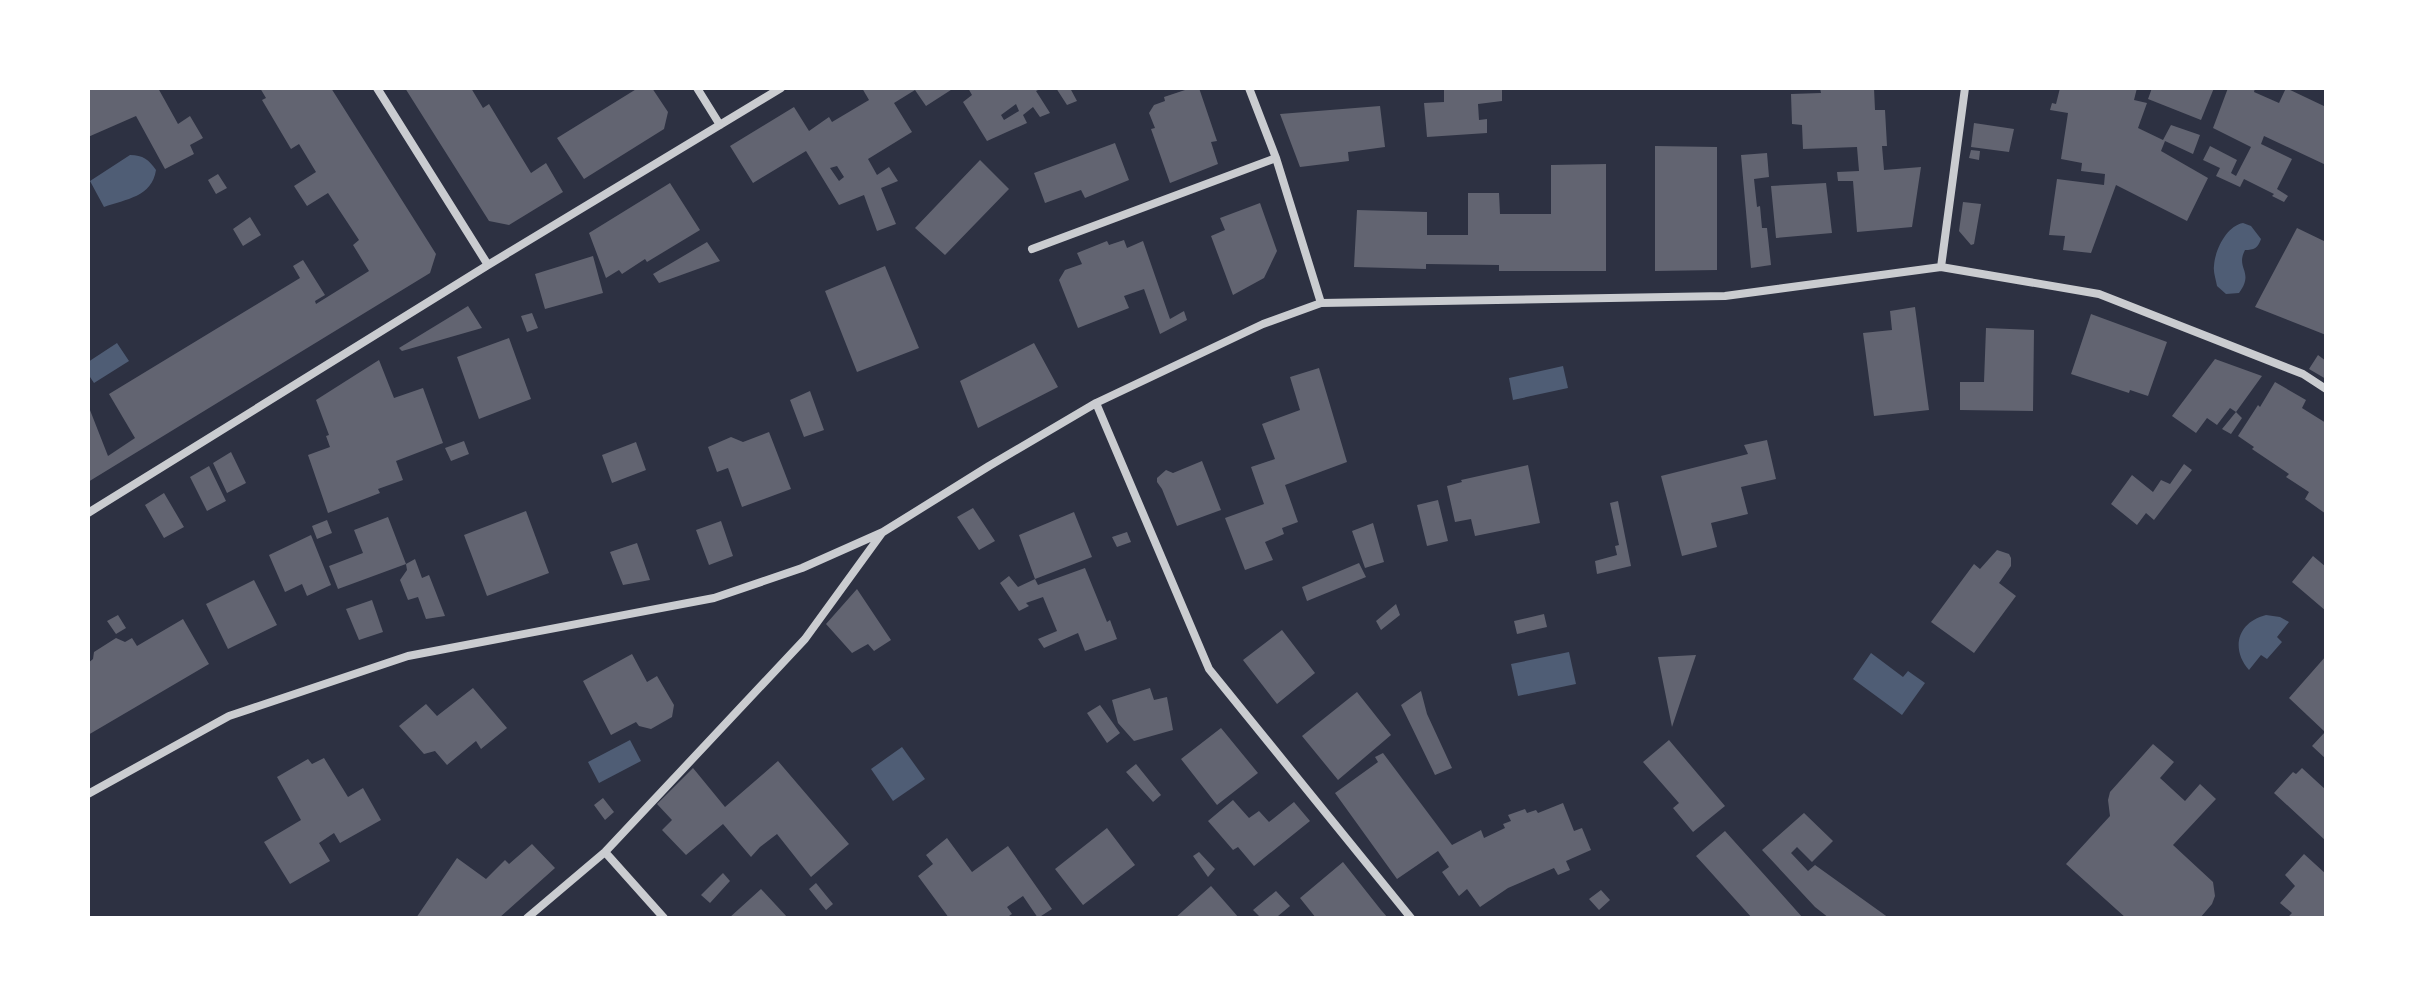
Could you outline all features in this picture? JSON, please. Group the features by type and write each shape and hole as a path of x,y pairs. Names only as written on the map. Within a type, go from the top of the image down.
{"street":[{"path":"377,88 488,265"},
{"path":"697,88 720,125"},
{"path":"88,513 781,88"},
{"path":"1249,88 1276,158 1321,303"},
{"path":"1941,267 1965,88"},
{"path":"1032,249 1276,158"},
{"path":"88,794 229,716 408,656 714,598 802,568 883,532 1096,403 1263,324 1321,303 1725,296 1941,267 2099,294 2303,374 2326,389"},
{"path":"1096,403 1209,669 1411,918"},
{"path":"527,918 605,852 805,639 883,532"},
{"path":"605,852 664,918"}],"water":[{"path":"130,155 142,157 151,163 156,170 154,179 137,196 104,207 90,181"},
{"path":"2243,223 2251,226 2261,239 2255,248 2245,250 2242,262 2245,280 2239,293 2226,294 2217,286 2215,259 2227,233"},
{"path":"117,343 129,361 94,383 88,374 88,362"},
{"path":"1563,366 1568,388 1513,400 1509,378"},
{"path":"2266,615 2289,622 2277,637 2282,642 2267,659 2261,655 2249,670 2240,653 2240,637 2249,623"},
{"path":"1569,652 1576,684 1518,696 1511,664"},
{"path":"1871,653 1903,677 1908,671 1925,683 1902,715 1853,679"},
{"path":"630,740 641,761 599,783 588,762"},
{"path":"902,747 925,779 893,801 871,769"}],"building":[{"path":"88,88 158,88 178,124 190,116 203,138 190,145 194,154 165,169 136,116 88,137"},
{"path":"260,88 331,88 436,254 430,273 88,482 88,405 108,456 135,438 109,394 300,278 293,266 303,260 325,295 315,301 316,304 369,271 353,245 359,240 328,193 307,206 294,186 316,172 299,144 291,149 262,100 266,98"},
{"path":"405,88 471,88 483,108 489,104 531,173 546,163 563,192 509,225 489,221"},
{"path":"638,88 652,88 668,112 664,129 584,179 557,138"},
{"path":"862,88 954,88 926,106 915,90 894,103 912,132 868,159 877,175 889,167 898,181 881,188 896,224 877,231 864,195 839,205 806,151 753,183 730,146 794,107 809,131 829,117 832,122 869,100","holes":["837,166 844,177 839,181 830,168"]},
{"path":"968,88 1042,88 1036,91 1050,113 1040,117 1033,107 1023,115 1027,123 987,141 963,102 972,95","holes":["1016,104 1019,111 1004,120 1001,115"]},
{"path":"1056,88 1070,88 1077,101 1067,105"},
{"path":"1199,88 1217,141 1211,142 1218,164 1170,183 1151,129 1155,128 1149,113 1154,105 1165,101 1164,97"},
{"path":"1444,88 1502,88 1502,101 1478,104 1479,120 1487,119 1487,133 1427,137 1424,103 1444,102"},
{"path":"1820,88 1874,88 1875,110 1885,110 1887,146 1882,146 1884,170 1921,167 1912,227 1857,232 1853,181 1838,181 1837,172 1859,171 1857,147 1803,149 1802,125 1792,124 1791,94 1821,93"},
{"path":"2060,88 2137,88 2134,100 2147,103 2138,128 2163,140 2171,125 2200,135 2193,154 2165,141 2161,151 2208,178 2187,221 2116,185 2091,253 2063,250 2065,236 2049,235 2057,179 2104,185 2105,174 2081,171 2082,163 2061,159 2068,113 2050,110 2052,103 2056,104"},
{"path":"2152,88 2214,88 2201,120 2148,99"},
{"path":"2228,88 2255,88 2254,92 2279,103 2286,88 2326,107 2326,165 2264,136 2261,144 2292,159 2277,189 2288,196 2284,202 2244,179 2240,187 2216,176 2220,168 2203,160 2210,146 2237,160 2231,173 2236,176 2251,147 2213,128"},
{"path":"1380,106 1385,147 1348,152 1349,161 1300,167 1280,114"},
{"path":"1974,123 2014,129 2009,152 1971,147"},
{"path":"1115,143 1129,180 1085,198 1081,190 1045,203 1034,173"},
{"path":"1655,146 1717,147 1717,270 1655,271"},
{"path":"1971,150 1980,151 1979,160 1969,158"},
{"path":"1767,153 1769,177 1754,179 1762,228 1767,228 1771,265 1751,268 1741,155"},
{"path":"980,160 1009,189 945,255 915,228"},
{"path":"1606,164 1606,271 1499,271 1499,265 1426,264 1426,269 1354,267 1357,210 1427,212 1427,235 1468,235 1468,193 1499,193 1500,214 1551,214 1551,165"},
{"path":"218,174 227,188 216,194 208,180"},
{"path":"670,183 700,230 647,262 645,259 622,274 619,270 606,278 589,233"},
{"path":"1826,183 1832,233 1776,238 1771,186"},
{"path":"1963,202 1981,204 1974,244 1971,245 1959,231"},
{"path":"1260,203 1277,251 1264,278 1233,295 1211,236 1225,230 1220,218"},
{"path":"250,217 261,235 243,246 233,229"},
{"path":"2297,228 2326,242 2326,335 2255,307"},
{"path":"1124,240 1127,248 1143,241 1170,319 1184,311 1187,320 1160,334 1144,289 1124,296 1129,308 1078,328 1059,280 1065,270 1082,264 1077,253 1107,241 1109,245"},
{"path":"707,242 720,261 659,283 653,274"},
{"path":"593,256 603,293 545,309 535,274"},
{"path":"885,266 919,348 857,372 825,291"},
{"path":"468,306 482,328 402,351 399,348"},
{"path":"1915,307 1929,410 1874,416 1863,333 1892,330 1890,311"},
{"path":"532,313 538,328 527,332 521,316"},
{"path":"2091,314 2167,342 2148,396 2071,374"},
{"path":"1986,328 2034,330 2033,411 1960,410 1960,382 1984,382"},
{"path":"509,338 531,399 479,419 457,357"},
{"path":"1034,343 1058,387 978,428 960,381"},
{"path":"2318,355 2326,361 2326,379 2309,369"},
{"path":"2215,359 2262,376 2236,412 2230,408 2217,425 2207,418 2196,433 2172,416"},
{"path":"379,360 394,398 423,388 443,443 396,461 403,480 378,489 380,493 328,513 308,455 330,447 326,436 329,435 316,400"},
{"path":"1319,368 1347,462 1285,485 1298,522 1282,528 1284,534 1265,542 1273,560 1245,570 1225,518 1264,504 1251,467 1275,459 1262,424 1300,410 1290,377"},
{"path":"2275,382 2306,400 2302,408 2326,423 2326,514 2305,499 2309,492 2286,477 2289,474 2238,436"},
{"path":"810,391 824,430 804,437 790,400"},
{"path":"2236,412 2242,418 2231,434 2222,429"},
{"path":"769,432 791,489 742,507 728,468 717,472 708,447 731,437 743,442"},
{"path":"1767,440 1776,479 1741,487 1748,514 1711,523 1717,547 1682,556 1661,476 1748,454 1744,445"},
{"path":"464,441 469,454 451,461 445,448"},
{"path":"636,442 646,470 612,483 602,455"},
{"path":"231,452 246,483 227,493 213,463"},
{"path":"1202,461 1221,510 1177,526 1157,478 1166,470 1173,473"},
{"path":"2184,464 2192,470 2154,520 2146,513 2137,525 2111,504 2132,475 2153,492 2161,480 2170,484"},
{"path":"1528,465 1540,523 1475,536 1471,519 1455,522 1447,486"},
{"path":"209,466 226,501 207,511 190,477"},
{"path":"164,493 184,527 164,538 145,505"},
{"path":"1438,500 1448,541 1427,546 1417,505"},
{"path":"1618,501 1631,566 1597,574 1595,561 1617,555 1615,546 1619,545 1610,503"},
{"path":"973,508 995,541 979,550 957,517"},
{"path":"526,511 549,573 487,596 464,535"},
{"path":"1074,512 1092,557 1035,579 1019,535"},
{"path":"388,517 406,564 338,589 329,566 363,553 354,530"},
{"path":"327,520 332,533 317,539 312,526"},
{"path":"721,521 733,556 709,565 696,530"},
{"path":"1373,523 1384,562 1365,568 1352,531"},
{"path":"1127,532 1131,542 1117,547 1112,537"},
{"path":"311,535 331,585 307,596 302,584 285,592 269,555"},
{"path":"637,543 650,580 623,585 610,552"},
{"path":"1997,550 2009,554 2011,558 2011,566 1999,583 2016,596 1974,653 1931,622 1974,564 1980,569"},
{"path":"2313,556 2326,567 2326,611 2292,582"},
{"path":"415,559 422,578 429,575 445,616 426,619 418,597 408,600 400,580 407,570 406,564"},
{"path":"1359,563 1366,577 1307,601 1302,587"},
{"path":"1085,568 1117,639 1085,651 1078,633 1044,648 1038,639 1057,631 1043,597 1026,603 1029,606 1019,611 1000,583 1009,576 1018,587 1035,579 1038,585"},
{"path":"254,580 277,625 228,649 206,604"},
{"path":"857,589 891,640 874,651 868,644 852,653 826,624"},
{"path":"372,600 383,632 359,640 346,609"},
{"path":"1396,604 1400,615 1381,630 1376,621"},
{"path":"1544,614 1547,627 1517,634 1514,621"},
{"path":"118,615 126,628 116,634 107,621"},
{"path":"183,619 209,664 88,735 88,663 93,659 94,652 116,638 125,642 132,638 137,646"},
{"path":"1282,630 1315,673 1277,704 1243,660"},
{"path":"632,654 647,682 657,676 674,705 672,717 651,729 636,722 611,735 583,681"},
{"path":"1696,655 1672,727 1658,657"},
{"path":"2326,656 2326,759 2312,746 2325,732 2289,698"},
{"path":"473,688 507,728 481,749 476,741 447,765 435,751 424,754 399,726 426,704 437,716"},
{"path":"1150,688 1154,700 1167,697 1173,730 1134,741 1118,723 1112,700"},
{"path":"1421,691 1427,714 1452,768 1435,775 1401,705"},
{"path":"1357,692 1391,735 1338,780 1302,736"},
{"path":"1100,705 1120,733 1107,743 1087,713"},
{"path":"1221,728 1258,773 1217,805 1181,759"},
{"path":"1669,740 1725,806 1693,832 1673,808 1679,803 1643,762"},
{"path":"2153,744 2174,762 2160,778 2185,801 2200,784 2216,799 2173,845 2213,882 2215,896 2200,918 2126,918 2066,864 2110,816 2110,792"},
{"path":"1383,753 1452,845 1481,830 1484,838 1505,828 1503,824 1511,821 1508,815 1525,809 1527,813 1536,810 1538,813 1563,803 1574,831 1582,828 1591,850 1566,861 1570,870 1558,875 1554,868 1508,888 1480,907 1467,889 1459,896 1442,872 1449,867 1438,851 1397,879 1335,793 1378,762 1375,757"},
{"path":"324,758 348,797 363,788 381,820 340,843 334,833 319,843 330,861 290,884 264,842 301,820 277,777 308,759 312,764"},
{"path":"778,761 849,844 811,877 777,834 751,857 723,824 686,855 662,830 672,820 657,804 693,768 725,807"},
{"path":"1136,764 1161,795 1153,802 1126,772"},
{"path":"2302,768 2326,790 2326,841 2274,793 2293,772 2296,774"},
{"path":"603,798 614,812 605,820 594,805"},
{"path":"1233,800 1249,818 1259,811 1269,822 1294,802 1310,821 1254,866 1238,847 1233,850 1208,821"},
{"path":"1804,813 1833,841 1812,862 1797,847 1791,853 1808,871 1815,865 1889,918 1829,918 1762,850"},
{"path":"1107,828 1135,865 1083,905 1055,869"},
{"path":"1725,831 1803,918 1752,918 1696,856"},
{"path":"947,838 972,872 1008,846 1052,909 1038,918 1023,896 1007,907 1012,914 1006,918 949,918 918,876 933,864 926,855"},
{"path":"532,844 555,868 499,918 416,918 457,858 486,879 505,860 509,864"},
{"path":"1199,852 1215,869 1208,877 1193,856"},
{"path":"2304,854 2326,874 2326,918 2287,918 2292,913 2280,903 2295,886 2285,875"},
{"path":"1343,862 1388,918 1316,918 1300,898"},
{"path":"723,873 730,881 710,903 701,895"},
{"path":"816,883 833,904 826,910 809,889"},
{"path":"1211,886 1239,918 1175,918"},
{"path":"761,889 788,918 729,918"},
{"path":"1601,890 1610,900 1599,910 1589,899"},
{"path":"1276,891 1290,906 1278,916 1280,918 1261,918 1253,910"}]}
